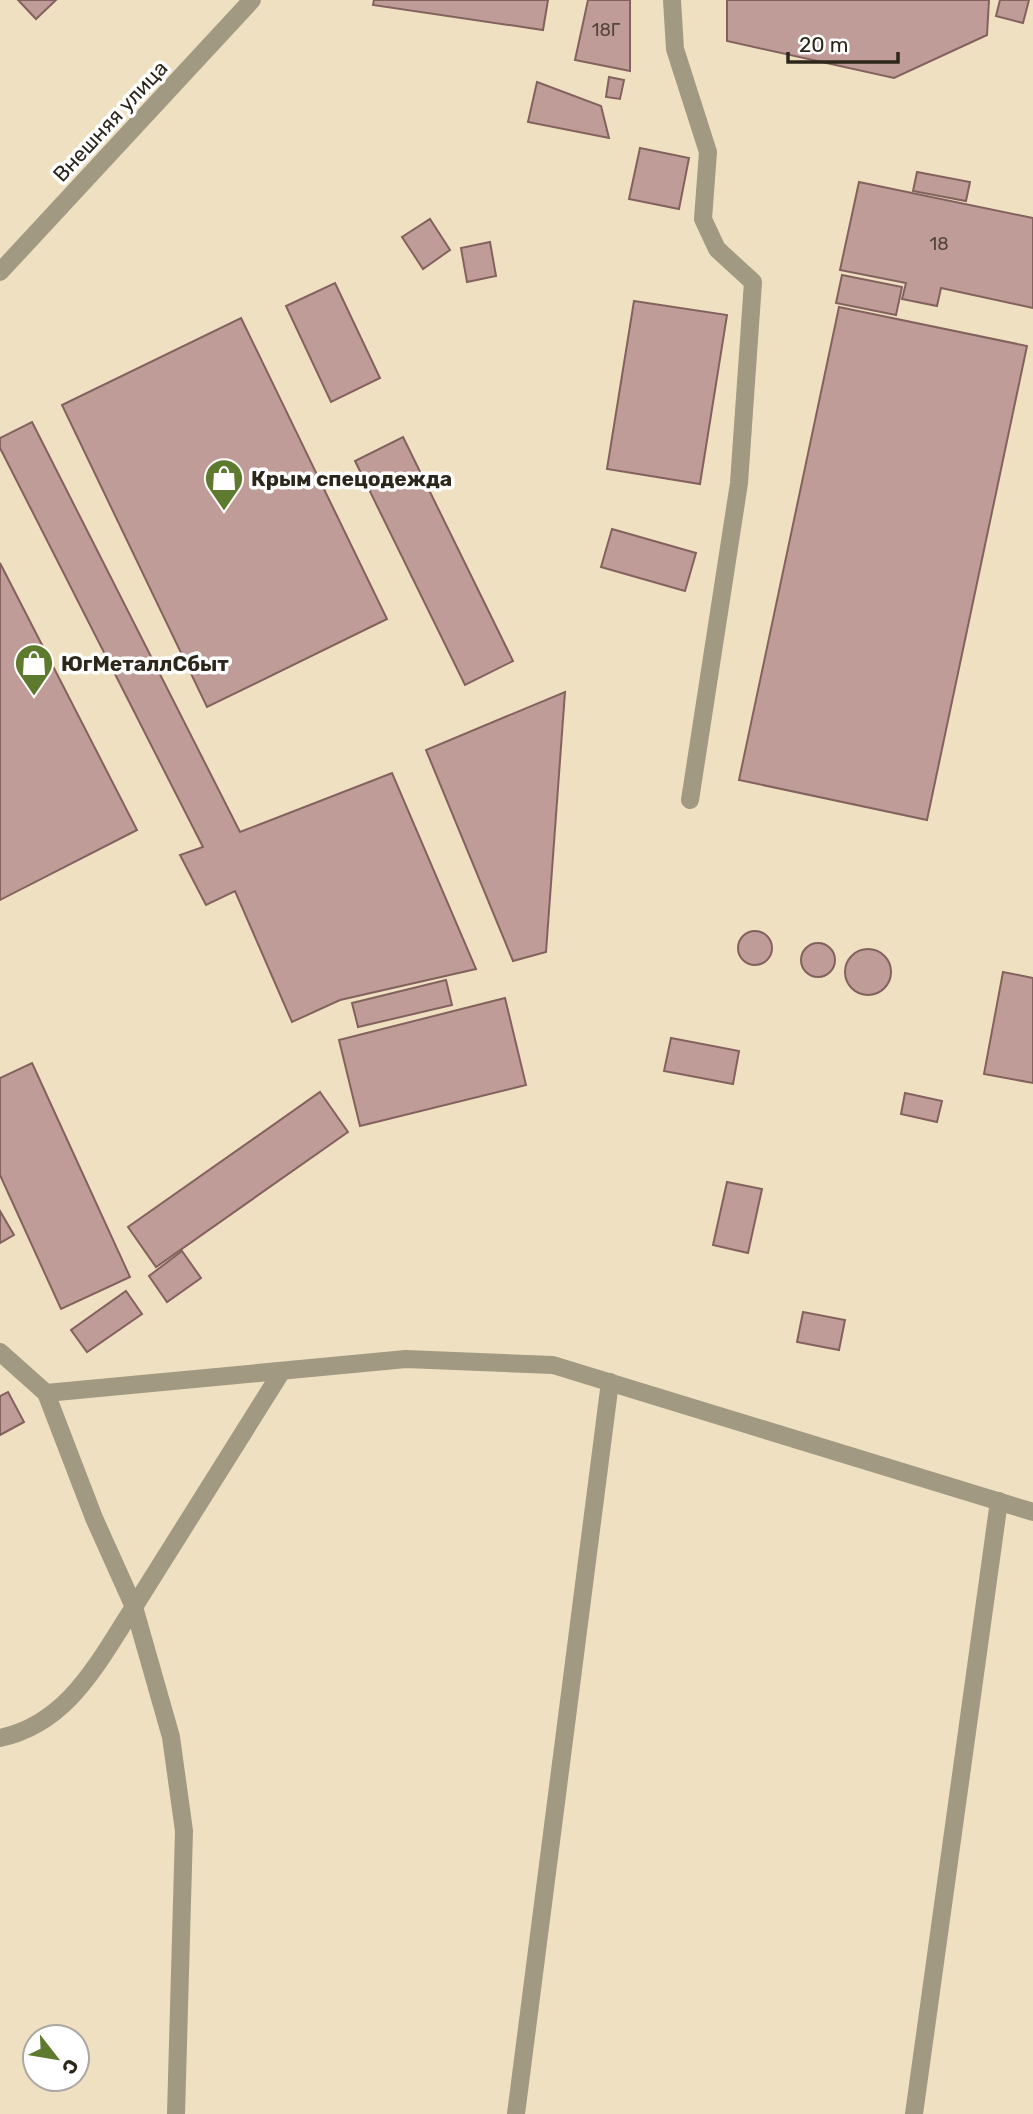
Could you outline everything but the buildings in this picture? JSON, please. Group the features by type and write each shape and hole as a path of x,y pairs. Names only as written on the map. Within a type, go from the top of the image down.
{"street":[{"name":"Внешняя улица","path":"0,272 253,0"},
{"path":"672,0 675,49 708,152 704,219 717,249 753,282 739,483 690,800"},
{"path":"0,1352 46,1393 94,1518 134,1607 171,1737 184,1830 176,2114"},
{"path":"46,1393 406,1359 553,1365 1033,1512"},
{"path":"0,1738 23,1732 56,1713 82,1689 282,1371"},
{"path":"516,2114 610,1382"},
{"path":"914,2114 999,1502"}],"place":[{"name":"Крым спецодежда","path":"224,512"},
{"name":"ЮгМеталлСбыт","path":"34,697"}]}
